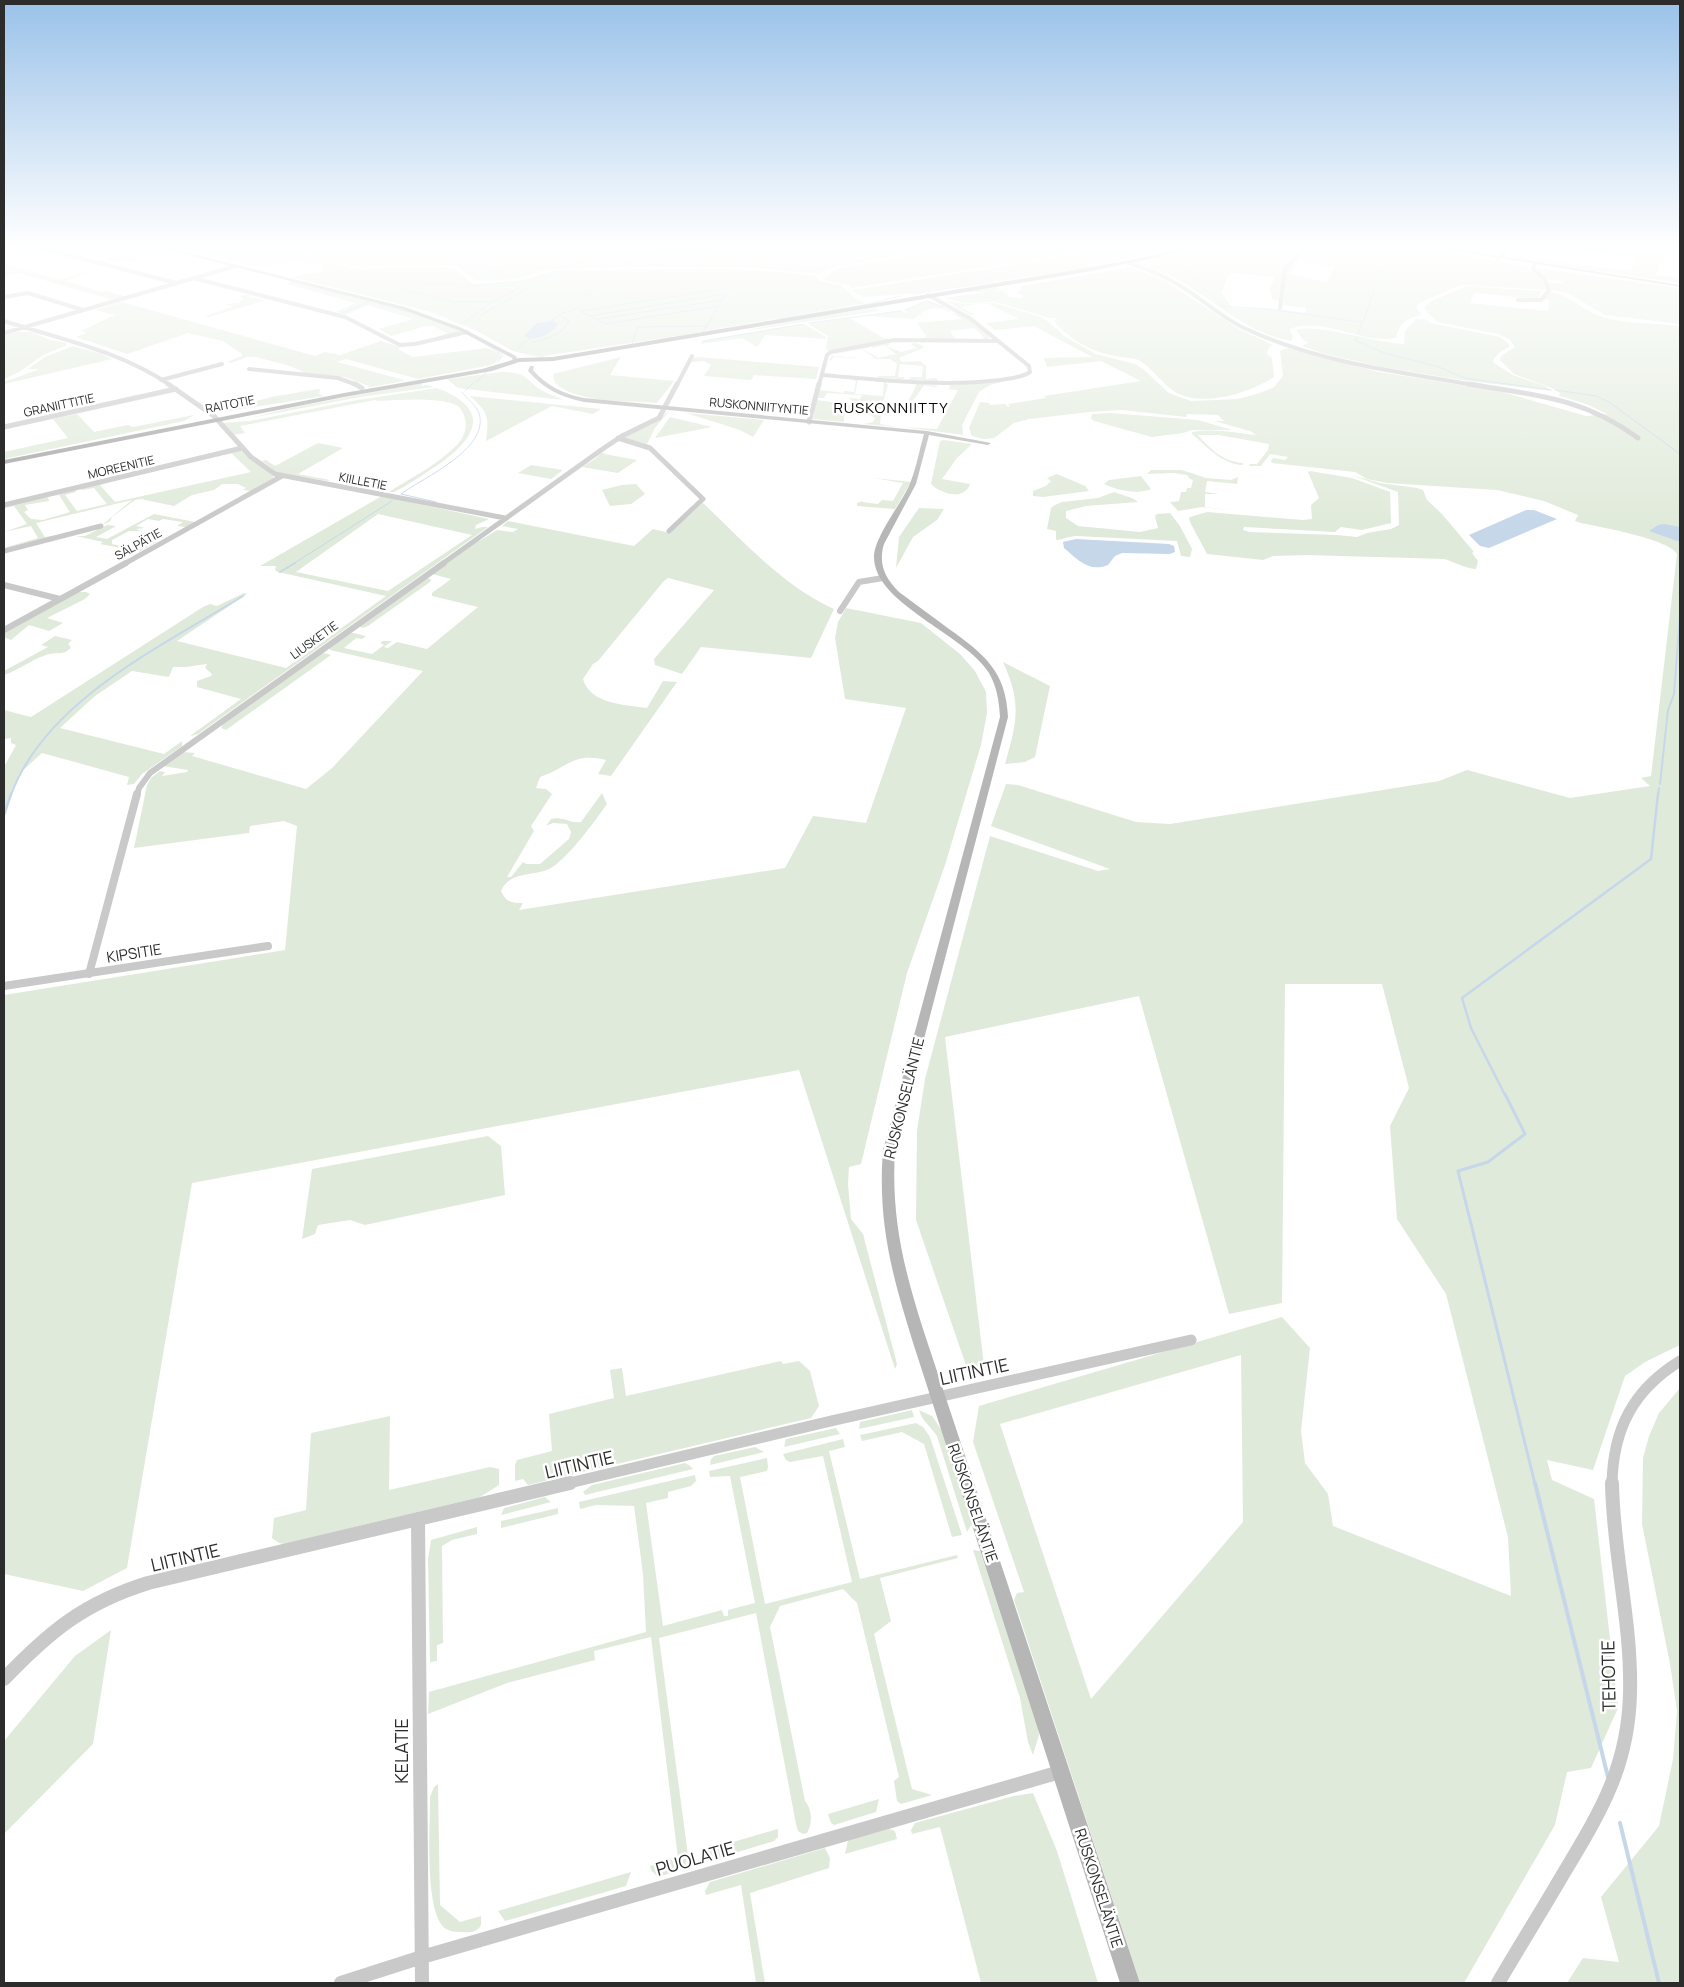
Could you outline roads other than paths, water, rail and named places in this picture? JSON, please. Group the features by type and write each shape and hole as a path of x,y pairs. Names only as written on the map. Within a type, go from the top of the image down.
{"main road":[{"path":"518,366 675,339"},
{"path":"518,366 533,363"},
{"name":"RAITOTIE","path":"4,462 344,395 364,389 518,366"}],"street":[{"path":"60,339 109,354 161,380 192,402"},
{"path":"388,339 400,345 438,339"},
{"path":"480,339 533,363 530,370 535,376"},
{"path":"822,375 958,384 992,381 1031,371 1029,366 994,339"},
{"path":"1271,339 1290,346 1384,370 1555,398 1590,409 1616,422 1638,438"},
{"path":"809,422 828,354 894,340 997,341"},
{"path":"507,352 514,357 518,366"},
{"name":"LIUSKETIE","path":"88,974 138,788 143,780 184,748 618,438 655,421 665,408 692,356"},
{"path":"161,380 222,364"},
{"name":"RUSKONNIITYNTIE","path":"518,366 535,376 554,392 567,397 927,433 988,443"},
{"path":"249,369 338,378 350,381 364,389"},
{"name":"GRANIITTITIE","path":"4,427 176,390"},
{"name":"KIILLETIE","path":"192,402 217,419 230,436 268,470 282,476 505,518"},
{"name":"KIILLETIE","path":"192,402 207,421 230,436"},
{"path":"840,611 859,582 883,578 878,566 878,550 913,484 927,433"},
{"path":"618,438 650,448 703,499 669,531"},
{"name":"MOREENITIE","path":"4,505 242,448"},
{"name":"SÄLPÄTIE","path":"4,630 282,476"},
{"path":"4,551 101,526"},
{"name":"RUSKONSELÄNTIE","path":"883,578 896,594 976,651 985,660 998,680 1003,692 1004,705 1004,717 987,783 889,1150 887,1202 891,1241 900,1278 938,1397 1130,1983"},
{"path":"4,585 60,599"},
{"name":"KIPSITIE","path":"4,986 268,946"},
{"name":"LIITINTIE","path":"4,1679 22,1660 59,1628 102,1600 122,1591 148,1583 938,1397 1191,1340"},
{"name":"TEHOTIE","path":"1498,1983 1589,1831 1615,1782 1626,1741 1630,1701 1630,1662 1612,1516 1612,1478 1617,1443 1626,1420 1637,1400 1656,1377 1680,1361"},
{"name":"KELATIE","path":"418,1520 420,1670 418,1755 422,1983"},
{"name":"PUOLATIE","path":"340,1983 422,1956 1060,1772"}],"water":[{"path":"1526,510 1534,510 1557,519 1489,548 1480,546 1469,535"},
{"path":"1664,524 1680,527 1680,542 1649,531 1658,525"},
{"path":"1076,539 1169,544 1174,546 1175,552 1170,554 1122,553 1115,556 1108,565 1095,567 1084,564 1064,548 1063,542"}],"waterway":[{"path":"516,350 530,339"},
{"path":"533,342 546,339"},
{"path":"632,344 634,339"},
{"path":"703,341 717,339"},
{"path":"1356,339 1355,340 1384,353 1439,367 1464,378 1551,390"},
{"path":"480,341 503,355 498,362"},
{"path":"476,382 487,372"},
{"path":"465,391 473,383"},
{"path":"1555,390 1596,396 1609,402 1680,454"},
{"path":"436,502 401,494 453,461 475,438 480,426 479,413 462,392"},
{"path":"293,564 392,501"},
{"path":"280,572 295,563"},
{"path":"11,795 27,762 50,731 78,704 109,679 143,656 243,596"},
{"path":"1660,784 1668,710 1674,694 1680,616"},
{"path":"1658,795 1659,788"},
{"path":"4,815 11,794"},
{"path":"1505,1095 1471,1028 1462,998 1651,859 1658,794"},
{"path":"1505,1094 1525,1134 1488,1162 1458,1171 1535,1484"},
{"path":"1535,1483 1608,1777"},
{"path":"1620,1823 1659,1983"}],"district":[{"name":"RUSKONNIITTY","path":"891,407"}]}
